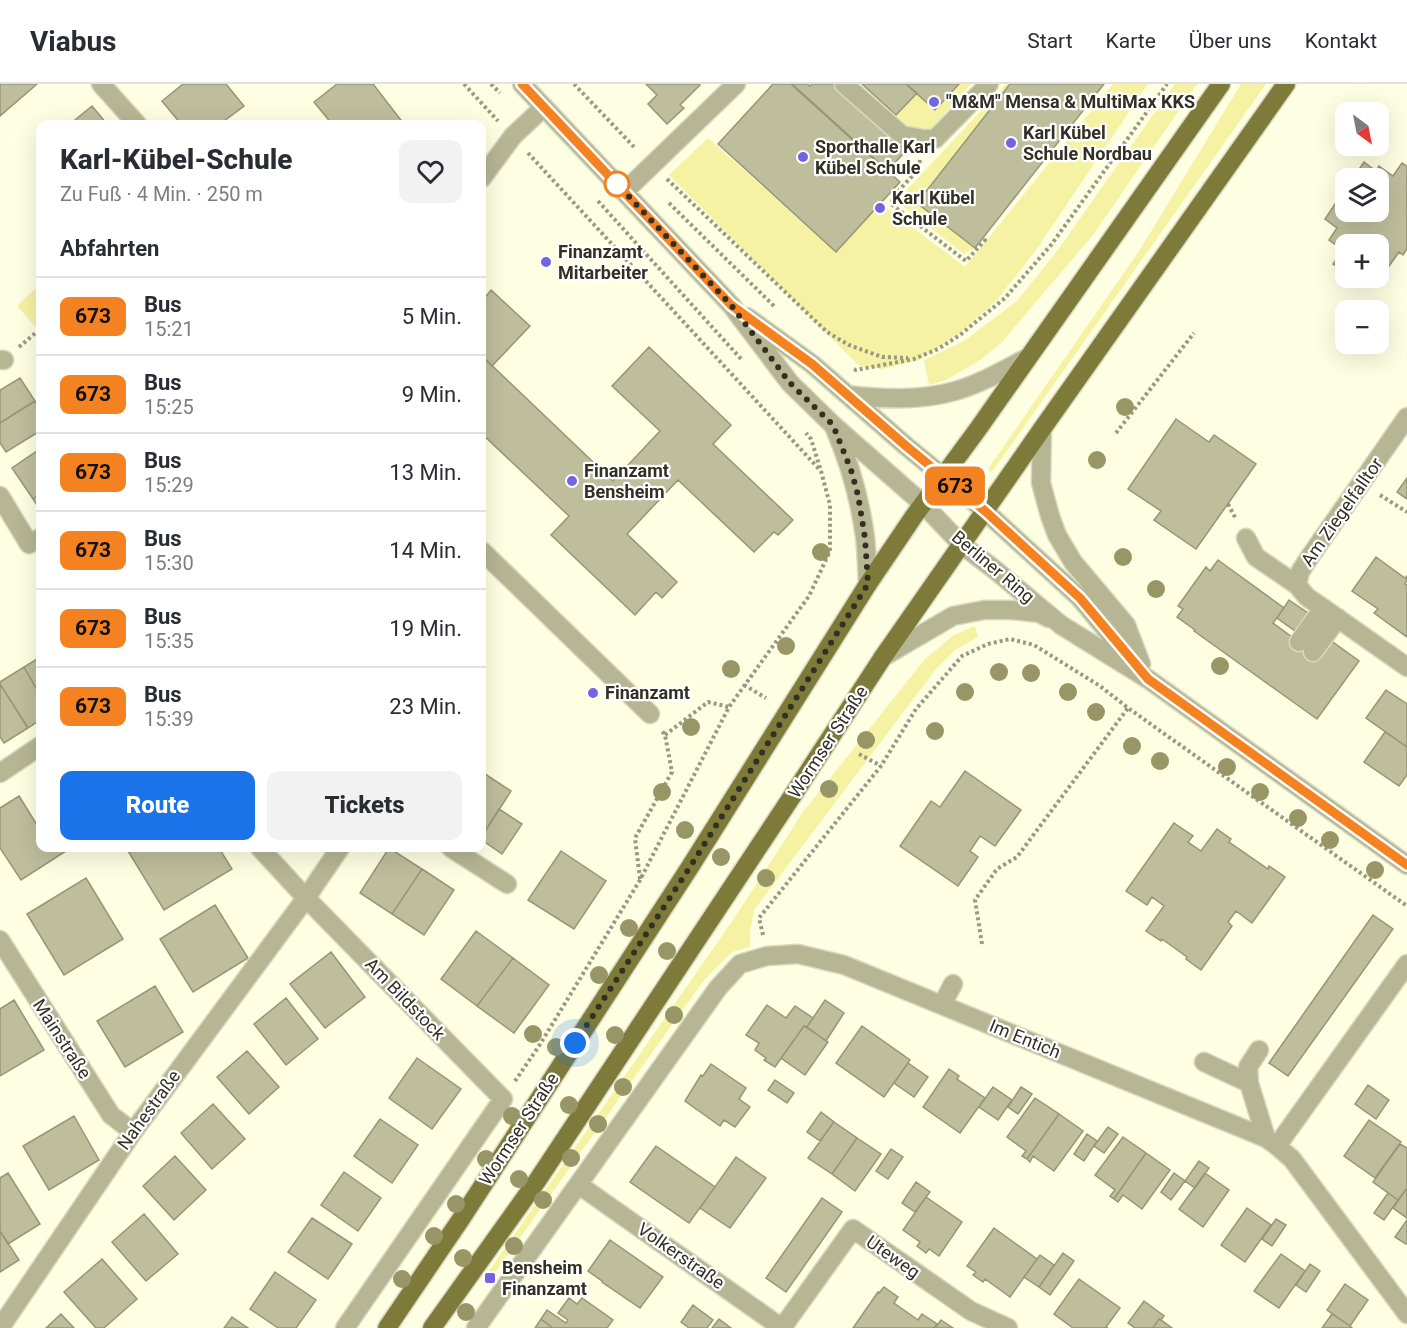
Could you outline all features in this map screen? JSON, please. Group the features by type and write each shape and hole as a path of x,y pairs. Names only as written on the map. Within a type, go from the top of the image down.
{"main road":[{"name":"Wormser Straße","path":"387,1328 683,877 868,584 1221,84"},
{"name":"Wormser Straße","path":"432,1328 543,1171 883,657 1286,84"}],"street":[{"path":"101,84 133,120"},
{"name":"Berliner Ring","path":"522,84 731,305 790,383 833,425 923,504 962,545 1061,625 1148,679 1407,865"},
{"path":"625,191 736,84"},
{"path":"844,84 902,135 924,139 935,139 989,84"},
{"path":"486,173 513,136 544,107"},
{"name":"Berliner Ring","path":"731,305 812,364 985,511 1080,598 1148,679"},
{"path":"847,395 919,398 954,391 992,377 1027,358"},
{"name":"Am Ziegelfalltor","path":"1407,417 1309,558 1300,572 1297,585 1307,597 1407,667"},
{"path":"833,425 851,470 858,495 865,538 868,584"},
{"path":"1042,429 1041,483 1057,535 1073,562 1126,626 1148,679"},
{"path":"0,496 29,544 36,540"},
{"path":"1246,538 1256,557 1297,585"},
{"path":"486,555 650,714"},
{"path":"1323,608 1306,647 1338,618"},
{"path":"883,657 952,616 984,610 1039,613 1061,625"},
{"path":"0,773 36,749"},
{"name":"Am Bildstock","path":"264,852 503,1099"},
{"path":"306,898 337,852"},
{"path":"457,852 507,884"},
{"name":"Nahestraße","path":"0,1328 133,1132 306,898"},
{"name":"Mainstraße","path":"0,940 6,964 111,1115 133,1132"},
{"name":"Im Entich","path":"579,1185 718,988 740,964 767,956 798,954 844,965 1272,1142 1292,1159 1407,1314"},
{"path":"1272,1142 1407,964"},
{"path":"942,1005 953,984"},
{"path":"1259,1050 1248,1067 1249,1083 1272,1142"},
{"path":"1204,1062 1249,1083"},
{"name":"Wormser Straße","path":"345,1328 503,1099"},
{"path":"476,1328 579,1185"},
{"name":"Volkerstraße","path":"579,1185 782,1328"},
{"name":"Uteweg","path":"782,1328 853,1229 971,1311 1008,1328"},
{"path":"1403,1328 1407,1322"}],"path":[{"path":"464,84 821,471 830,505 830,551 809,596 729,707 640,880 539,1046 503,1099"},
{"path":"491,84 528,123"},
{"path":"574,84 646,171 778,310"},
{"path":"849,366 856,370 914,359 938,349 960,335 1005,298 1051,245 1167,84"},
{"path":"924,139 919,169 893,196 891,204 966,261 985,240 983,239"},
{"path":"646,171 827,332 849,345 882,357 914,359"},
{"path":"597,200 729,347"},
{"path":"1116,433 1194,333"},
{"path":"1362,483 1407,512"},
{"path":"759,918 881,766 916,709 962,656 988,644 1010,639 1034,645 1100,686 1407,906"},
{"path":"744,685 766,698"},
{"path":"665,735 708,702 729,707"},
{"path":"982,944 975,900 997,869 1017,857 1128,708"},
{"path":"640,880 635,838 672,772 665,735 650,714"},
{"path":"859,754 881,766"}],"shaded area":[{"path":"959,84 971,84 930,130 910,128 896,115 917,93 935,110"},
{"path":"1006,84 1010,84 917,202 975,248 964,254 900,204 903,194"},
{"path":"1113,84 1148,84 1036,250 997,300 961,332 919,360 883,369 859,366 669,175 708,138 836,252 880,203 965,267"},
{"path":"1175,84 1197,84 1093,235 1001,343 980,360 946,380 929,385 924,360 964,341 1017,301 1057,251"},
{"path":"1241,84 1266,84 992,472 988,469 1139,251"},
{"path":"36,288 36,327 17,306"},
{"path":"975,626 978,637 955,650 936,669 754,910 750,947 732,952 704,980 494,1274 489,1271 733,920 803,812 925,659 954,635"}],"building":[{"path":"0,84 37,84 0,116"},
{"path":"183,84 226,84 244,106 225,120 178,120 162,101"},
{"path":"337,84 373,84 401,120 329,120 314,102"},
{"path":"646,84 700,85 680,105 684,108 667,124 648,104 657,95"},
{"name":"Sporthalle Karl Kübel Schule","path":"773,84 792,84 900,182 836,252 718,144"},
{"path":"793,84 810,86 812,84 833,84 907,150 887,171"},
{"path":"862,84 906,84 917,93 896,115"},
{"name":"\"M&M\" Mensa & MultiMax KKS","path":"906,84 959,84 935,110"},
{"name":"Karl Kübel Schule Nordbau","path":"1010,84 1104,84 975,248 917,203"},
{"path":"92,106 104,120 75,120"},
{"path":"1364,162 1372,168 1360,168"},
{"path":"1402,163 1407,166 1407,249 1403,255 1399,252 1389,266 1389,234 1335,234 1335,244 1329,240 1337,228 1325,219 1335,204 1335,222 1389,222 1389,173 1393,176"},
{"path":"491,290 530,326 492,366 486,360 486,296"},
{"name":"Finanzamt Bensheim","path":"649,347 731,425 713,444 793,520 778,535 774,532 754,552 678,480 627,534 677,582 662,598 656,592 635,615 551,535 569,516 486,438 486,360 613,481 660,431 612,386"},
{"path":"20,378 35,401 0,423 0,390"},
{"path":"35,401 36,433 6,452 0,443 0,423"},
{"path":"1176,419 1209,442 1214,435 1256,464 1196,549 1154,520 1161,511 1128,489"},
{"path":"36,452 36,497 33,499 12,468"},
{"path":"1407,478 1407,499 1397,492"},
{"path":"1376,557 1405,578 1407,576 1405,584 1407,585 1407,637 1374,613 1378,609 1352,591"},
{"path":"1218,560 1284,608 1273,623 1299,642 1330,640 1359,661 1317,719 1177,617 1183,609 1178,606 1206,567 1210,571"},
{"path":"1289,600 1308,613 1295,631 1277,618"},
{"path":"36,660 36,688 24,667"},
{"path":"24,667 36,688 36,723 28,728 0,682"},
{"path":"0,684 28,728 4,743 0,737"},
{"path":"1386,690 1407,704 1407,747 1366,718"},
{"path":"1385,732 1407,747 1407,775 1399,786 1364,762"},
{"path":"965,771 1021,810 995,846 980,836 970,851 978,857 958,886 900,846 931,801 940,807"},
{"path":"486,775 511,791 486,830"},
{"path":"19,796 36,823 36,852 64,852 21,880 0,848 0,808"},
{"path":"499,809 522,824 502,854 486,843 486,830"},
{"path":"1174,823 1193,836 1188,842 1201,851 1217,829 1231,839 1229,842 1268,869 1269,866 1285,877 1252,923 1236,911 1228,922 1232,926 1201,970 1162,939 1161,941 1146,931 1164,906 1152,897 1147,905 1126,891"},
{"path":"561,851 606,881 574,929 528,900"},
{"path":"129,852 221,852 232,869 164,910"},
{"path":"386,852 395,852 422,869 392,914 360,893"},
{"path":"422,869 454,890 424,935 392,914"},
{"path":"86,878 123,939 64,975 27,914"},
{"path":"215,905 248,958 193,992 160,939"},
{"path":"1373,915 1393,929 1288,1076 1269,1063"},
{"path":"476,931 513,958 477,1006 441,979"},
{"path":"331,952 365,997 325,1028 290,984"},
{"path":"513,958 549,985 514,1033 477,1006"},
{"path":"155,986 183,1032 125,1067 97,1021"},
{"path":"286,998 318,1039 286,1065 254,1024"},
{"path":"14,1000 44,1050 0,1076 0,1009"},
{"path":"825,1000 844,1013 826,1041 807,1027"},
{"path":"767,1005 786,1018 795,1006 813,1018 807,1027 804,1026 775,1067 755,1050 759,1043 746,1035"},
{"path":"804,1026 828,1042 805,1075 781,1058"},
{"path":"862,1026 910,1060 884,1097 836,1063"},
{"path":"247,1051 279,1087 249,1114 217,1077"},
{"path":"417,1058 461,1089 432,1129 389,1098"},
{"path":"908,1063 928,1077 914,1097 894,1083"},
{"path":"711,1064 746,1088 739,1099 750,1107 735,1127 724,1120 720,1126 685,1101 701,1075 703,1076"},
{"path":"949,1069 959,1076 957,1079 985,1098 960,1133 923,1107"},
{"path":"775,1080 794,1093 787,1103 768,1090"},
{"path":"1368,1085 1389,1100 1376,1119 1355,1104"},
{"path":"993,1087 1012,1100 998,1120 979,1107"},
{"path":"1021,1087 1032,1094 1018,1114 1008,1107"},
{"path":"1035,1098 1059,1114 1027,1159 1022,1156 1026,1151 1007,1137"},
{"path":"213,1104 245,1139 212,1169 181,1133"},
{"path":"821,1112 834,1122 820,1141 807,1132"},
{"path":"1059,1114 1083,1131 1054,1171 1033,1156 1030,1162 1027,1159"},
{"path":"74,1116 99,1160 49,1190 23,1146"},
{"path":"380,1119 418,1145 392,1183 354,1156"},
{"path":"1369,1120 1401,1142 1375,1178 1344,1156"},
{"path":"834,1122 857,1138 832,1174 808,1158"},
{"path":"1108,1127 1118,1134 1104,1153 1094,1146"},
{"path":"1087,1134 1097,1141 1084,1161 1074,1154"},
{"path":"1123,1137 1146,1153 1114,1199 1110,1196 1115,1190 1095,1175"},
{"path":"857,1138 881,1154 855,1191 832,1174"},
{"path":"1400,1144 1407,1148 1407,1188 1398,1200 1373,1182"},
{"path":"656,1146 715,1187 689,1223 630,1182"},
{"path":"891,1149 903,1157 888,1179 876,1171"},
{"path":"1146,1153 1170,1170 1142,1209 1123,1195 1118,1202 1114,1199"},
{"path":"175,1156 206,1190 174,1220 143,1186"},
{"path":"736,1157 766,1178 730,1228 700,1208"},
{"path":"1199,1161 1209,1168 1195,1188 1185,1181"},
{"path":"344,1172 381,1198 358,1231 321,1205"},
{"path":"8,1173 40,1224 8,1244 0,1231 0,1178"},
{"path":"1174,1173 1185,1181 1171,1200 1161,1192"},
{"path":"1205,1173 1229,1190 1203,1227 1179,1209"},
{"path":"916,1182 930,1192 915,1212 902,1203"},
{"path":"1407,1188 1407,1218 1393,1208"},
{"path":"1388,1193 1398,1200 1384,1220 1374,1213"},
{"path":"926,1197 962,1222 939,1256 929,1249 926,1253 917,1246 920,1242 903,1230"},
{"path":"822,1198 842,1212 786,1292 766,1278"},
{"path":"1247,1208 1271,1225 1245,1262 1221,1245"},
{"path":"144,1214 178,1254 146,1281 112,1242"},
{"path":"312,1218 352,1244 328,1279 288,1252"},
{"path":"1276,1219 1286,1225 1272,1246 1262,1239"},
{"path":"1407,1220 1407,1243 1406,1244 1395,1237"},
{"path":"994,1228 1037,1259 1010,1297 985,1279 983,1282 973,1275 976,1272 967,1266"},
{"path":"0,1231 19,1260 0,1272"},
{"path":"610,1240 663,1277 640,1308 588,1271"},
{"path":"1063,1253 1074,1261 1050,1295 1039,1287"},
{"path":"1281,1254 1305,1271 1279,1308 1254,1291"},
{"path":"1040,1255 1054,1265 1039,1287 1024,1277"},
{"path":"102,1259 137,1299 104,1328 96,1328 64,1292"},
{"path":"1310,1264 1320,1271 1306,1292 1296,1285"},
{"path":"275,1272 316,1300 296,1328 278,1328 250,1309"},
{"path":"1079,1279 1120,1308 1106,1327 1108,1328 1073,1328 1054,1314"},
{"path":"1345,1284 1368,1300 1350,1326 1327,1310"},
{"path":"884,1287 898,1297 894,1303 918,1320 922,1314 937,1324 934,1328 853,1328"},
{"path":"569,1298 577,1304 582,1298 613,1320 607,1328 553,1328 541,1319 547,1310 566,1323 568,1320 558,1313"},
{"path":"1144,1301 1164,1316 1153,1328 1135,1328 1128,1323"},
{"path":"693,1305 713,1320 707,1328 689,1328 681,1322"},
{"path":"61,1314 74,1328 46,1328"},
{"path":"1332,1314 1350,1326 1352,1328 1322,1328"},
{"path":"232,1317 248,1328 224,1328"},
{"path":"541,1319 553,1328 535,1328"},
{"path":"719,1319 731,1328 712,1328"},
{"path":"1159,1319 1161,1320 1172,1328 1153,1328"},
{"path":"941,1320 953,1328 935,1328"}],"bus line":[{"name":"673","path":"522,84 731,305 812,364 985,511 1080,598 1148,679 1407,865"}],"place":[{"name":"\"M&M\" Mensa & MultiMax KKS","path":"934,102"},
{"name":"Karl Kübel Schule Nordbau","path":"1011,143"},
{"name":"Sporthalle Karl Kübel Schule","path":"803,157"},
{"name":"Karl Kübel Schule","path":"880,208"},
{"name":"Finanzamt Mitarbeiter","path":"546,262"},
{"name":"Finanzamt Bensheim","path":"572,481"},
{"name":"Finanzamt","path":"593,693"},
{"name":"Bensheim Finanzamt","path":"490,1278"}],"route":[{"path":"575,1043 690,867 868,584 865,538 858,495 851,470 833,425 790,383 731,305 617,184"}]}
